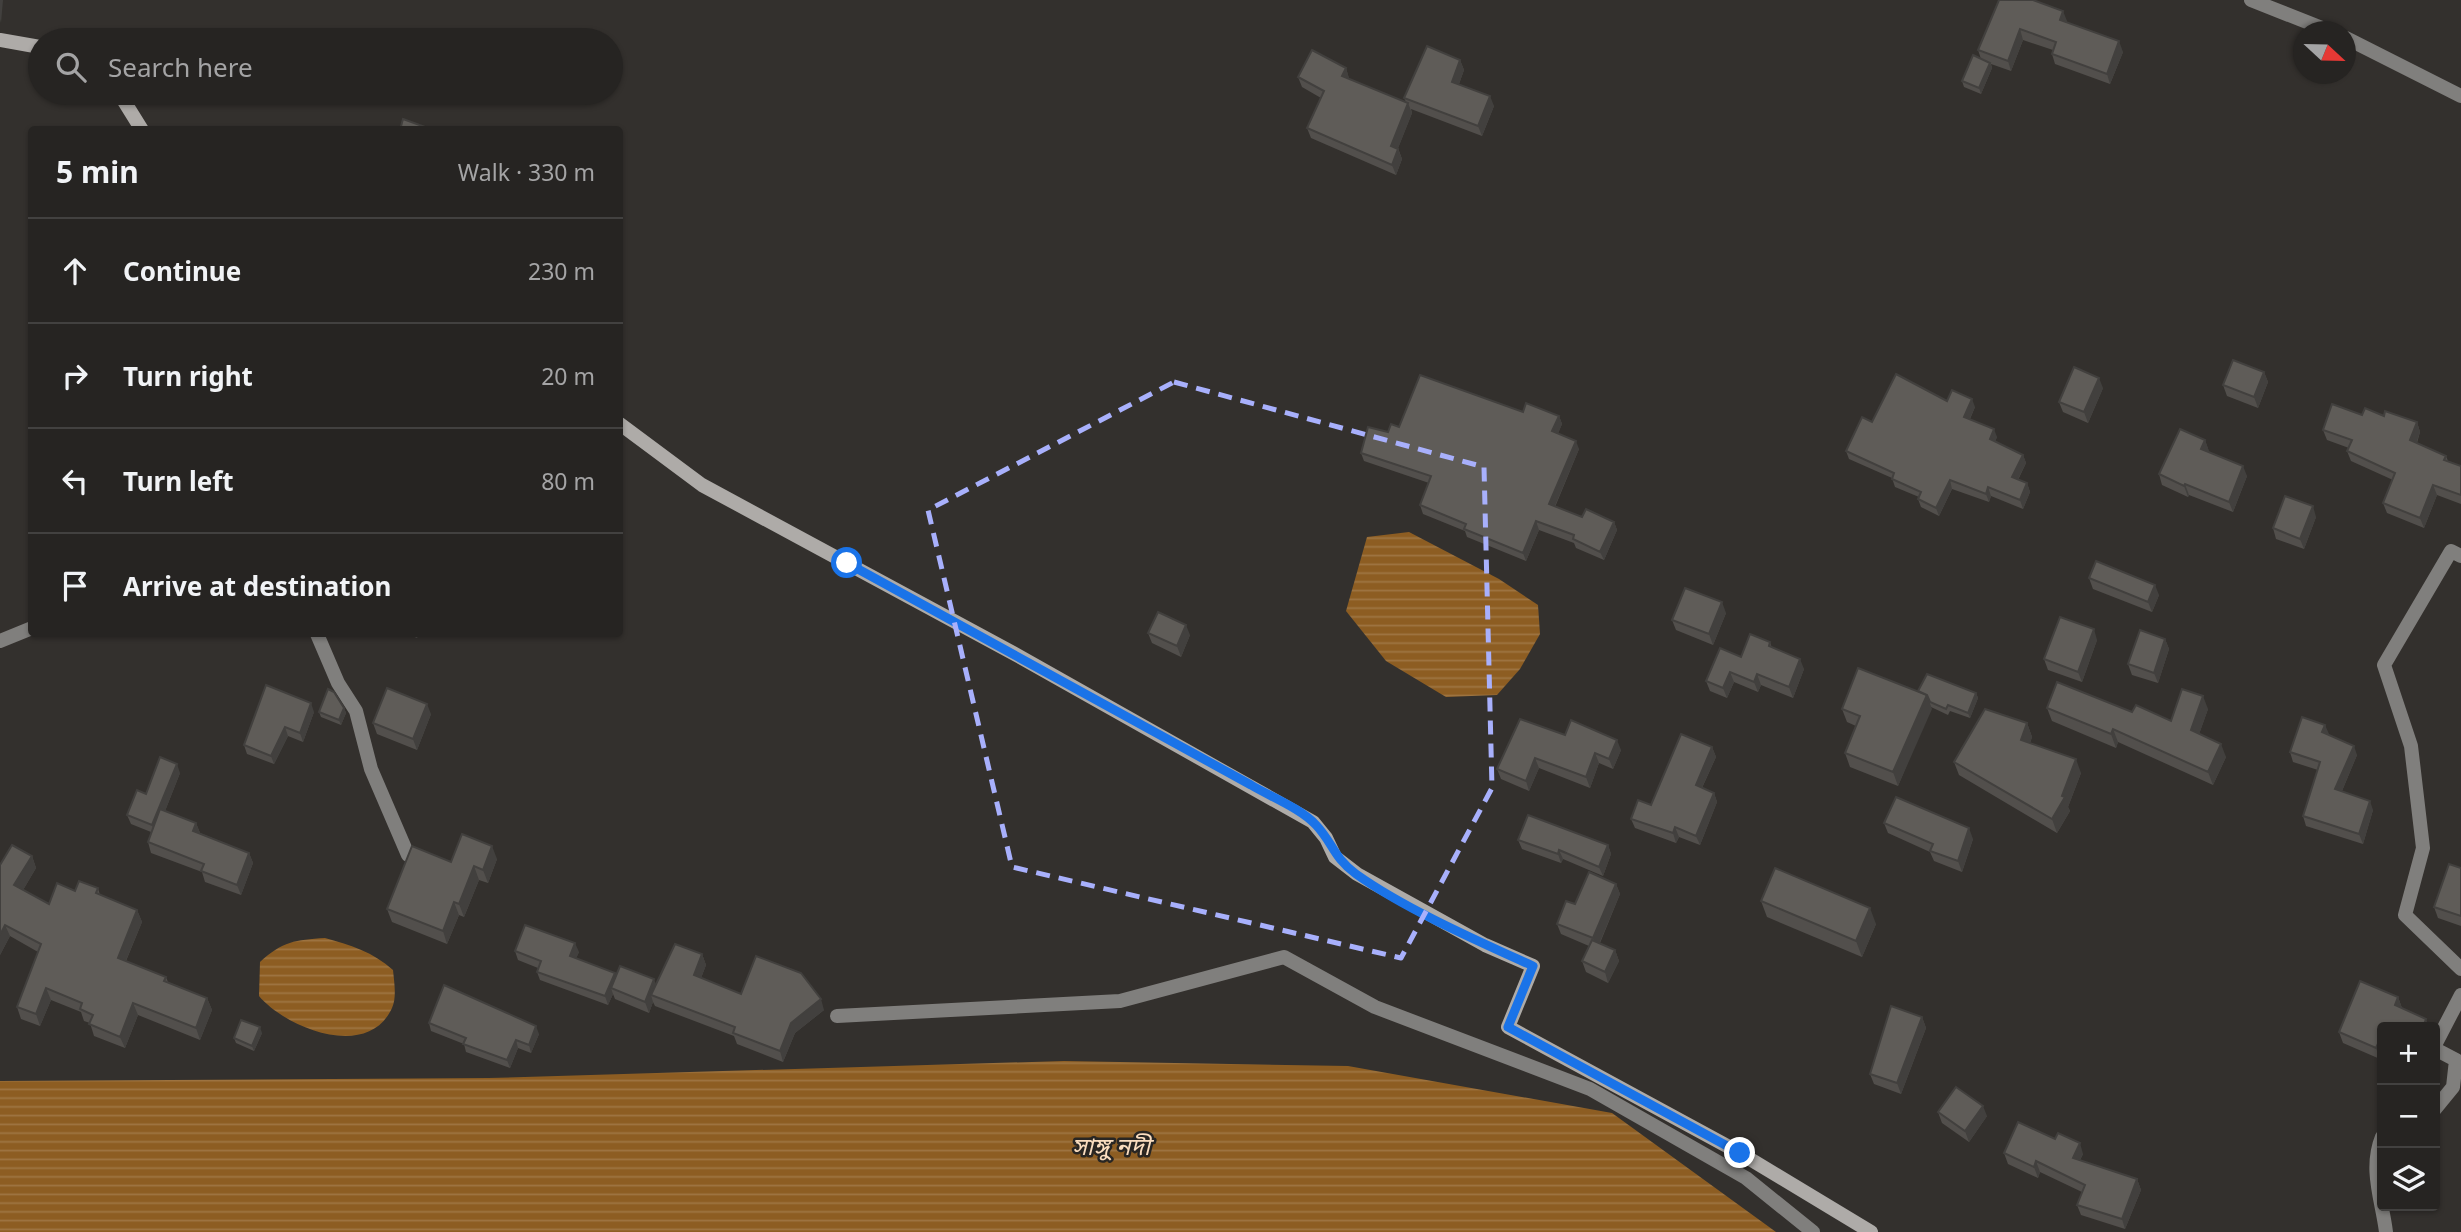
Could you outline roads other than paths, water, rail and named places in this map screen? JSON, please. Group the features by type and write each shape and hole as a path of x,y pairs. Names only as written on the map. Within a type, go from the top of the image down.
{"main road":[{"path":"0,40 28,45"},
{"path":"126,105 139,126"},
{"path":"623,426 702,485 1037,666 1314,822 1335,857 1357,874 1485,945 1533,966 1508,1027 1740,1153 1871,1232"}],"street":[{"path":"2251,0 2304,21"},
{"path":"2356,43 2461,96"},
{"path":"2461,556 2451,551 2384,665 2411,746 2423,848 2405,915 2461,970"},
{"path":"0,641 28,630"},
{"path":"318,637 338,682 356,711 371,769 408,855"},
{"path":"837,1016 1120,1001 1284,957 1375,1007 1590,1089 1746,1178 1813,1232"},
{"path":"2440,1037 2461,995"},
{"path":"2440,1050 2456,1060 2453,1087 2440,1103"},
{"path":"2378,1148 2376,1154 2380,1206 2386,1232"}],"water":[{"path":"1409,532 1499,579 1538,605 1540,634 1520,669 1497,695 1446,697 1386,661 1346,611 1367,537"},
{"path":"325,938 378,958 393,970 394,1004 381,1024 365,1033 346,1036 307,1028 271,1008 259,996 260,962 290,943"},
{"name":"সাঙ্গু নদী","path":"1064,1061 1348,1066 1612,1113 1776,1232 0,1232 0,1081 489,1078"}]}
